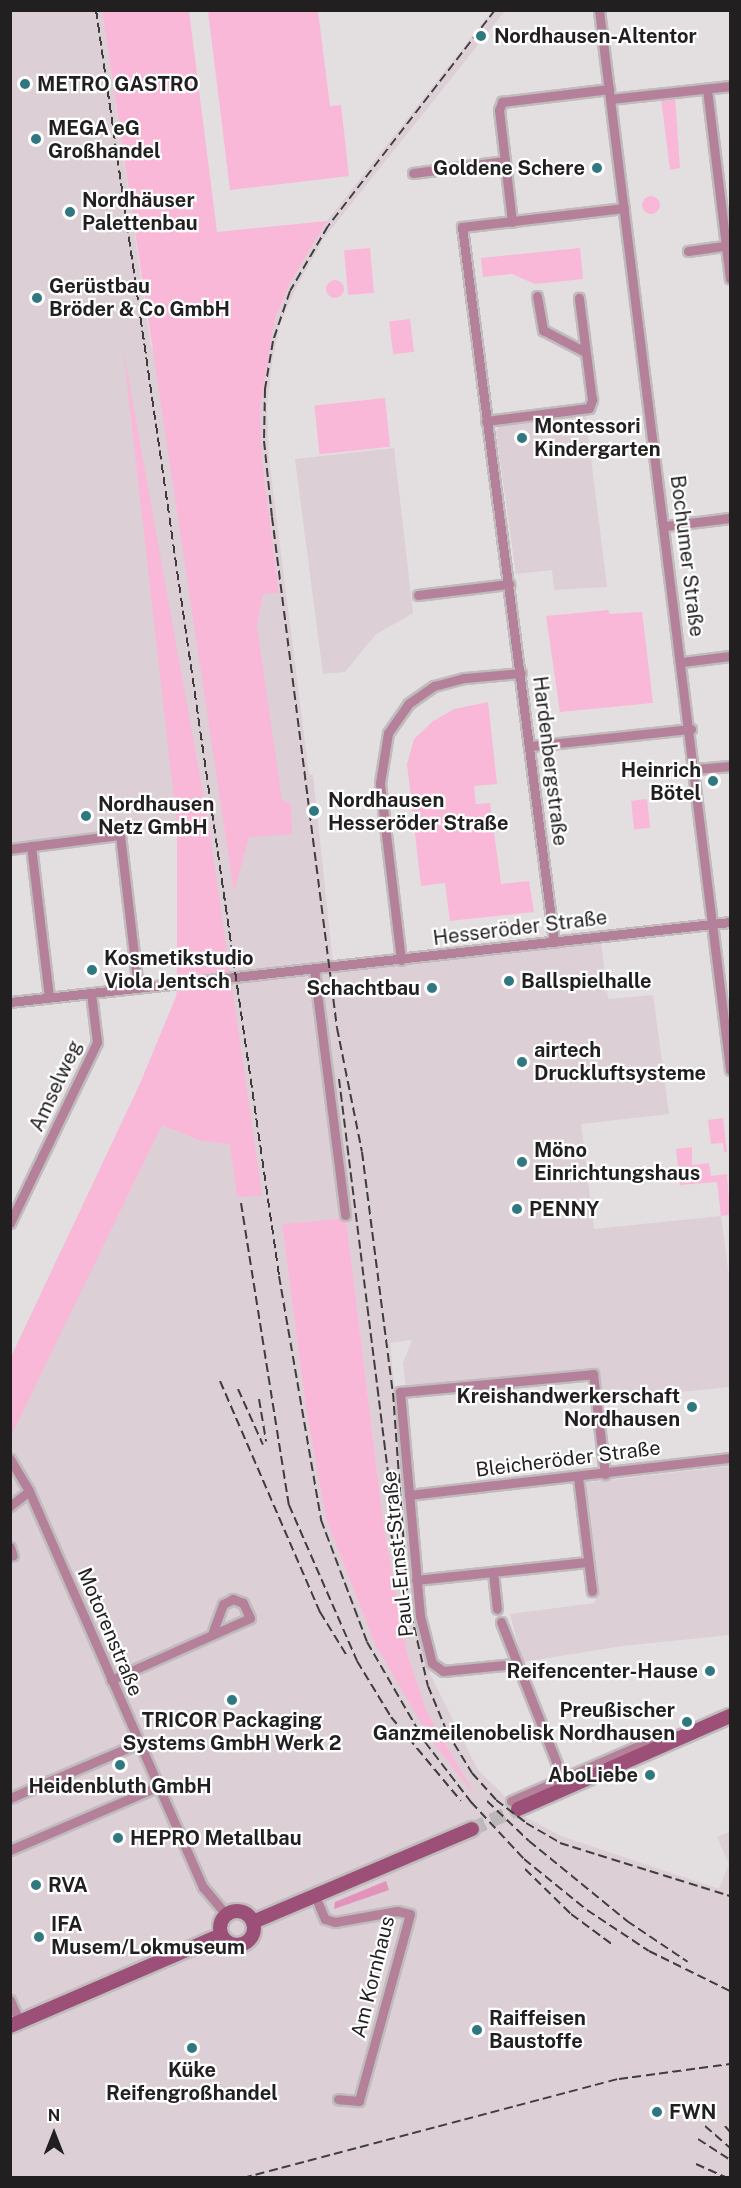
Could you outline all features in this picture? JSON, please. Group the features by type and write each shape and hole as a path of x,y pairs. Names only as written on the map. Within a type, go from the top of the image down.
{"main road":[{"path":"515,1805 730,1716"},
{"path":"253,1922 472,1829"},
{"path":"242,1911 253,1922 253,1933 246,1942 235,1945 221,1935 220,1923 226,1914 242,1911"},
{"path":"15,2024 221,1935"}],"street":[{"name":"Bochumer Straße","path":"599,10 696,769 730,1070"},
{"path":"610,99 730,86"},
{"path":"512,222 499,110 502,102 609,89"},
{"path":"707,89 728,245 730,279"},
{"path":"413,173 505,161"},
{"name":"Hardenbergstraße","path":"554,942 531,746 462,227 624,208"},
{"path":"688,251 728,245"},
{"path":"537,296 543,330 585,352"},
{"path":"486,421 589,408 592,400 579,298"},
{"path":"665,526 730,518"},
{"path":"418,595 509,584"},
{"path":"682,662 730,656"},
{"path":"401,960 380,783 388,733 408,704 434,686 464,678 521,673"},
{"path":"531,746 691,729"},
{"path":"696,769 730,766"},
{"path":"10,849 120,835 138,988"},
{"path":"31,846 49,997"},
{"name":"Hesseröder Straße","path":"10,1002 730,922"},
{"path":"314,969 345,1215"},
{"name":"Amselweg","path":"10,1223 97,1042 92,993"},
{"name":"Paul-Ernst-Straße","path":"514,1664 443,1671 432,1663 420,1616 400,1392 593,1374 605,1474"},
{"name":"Bleicheröder Straße","path":"409,1495 730,1458"},
{"name":"Motorenstraße","path":"10,1459 29,1491 157,1787 203,1887 226,1914"},
{"path":"578,1477 592,1591"},
{"path":"10,1506 29,1491"},
{"path":"416,1580 587,1562"},
{"path":"493,1572 497,1609"},
{"path":"501,1622 514,1664 563,1779"},
{"path":"111,1680 212,1635"},
{"path":"515,1805 563,1779 668,1733 671,1742"},
{"path":"10,1798 139,1743"},
{"path":"10,1850 157,1787"},
{"name":"Am Kornhaus","path":"315,1896 325,1919 335,1922 397,1911 411,1914 359,2101 338,2099"},
{"path":"10,2000 15,2024"}],"shaded area":[{"path":"11,11 102,11 151,346 257,627 263,594 279,592 262,458 260,409 275,319 290,283 327,221 492,11 505,11 324,238 296,288 280,324 272,363 267,406 269,459 309,774 313,775 334,973 601,942 608,999 653,995 669,1114 581,1124 594,1229 721,1216 730,1284 730,1387 599,1400 596,1368 406,1389 403,1363 412,1340 390,1343 416,1617 430,1674 478,1770 527,1818 561,1836 719,1889 729,1864 717,1837 730,1832 730,2177 11,2178 11,1357 139,1086 176,1000 179,900 177,826 11,844","holes":["346,1218 384,1528 407,1653 427,1712 472,1791 375,1644 326,1519 306,1409 282,1224"]},
{"path":"102,11 189,11 217,232 327,221 290,283 275,319 260,409 262,458 279,593 263,594 257,627 282,800 291,804 292,834 249,837 234,892"},
{"path":"208,11 318,11 330,106 341,105 349,176 230,190"},
{"path":"675,97 680,168 670,170 661,98"},
{"path":"651,196 657,199 660,205 657,211 651,214 645,211 642,205 645,199"},
{"path":"370,248 374,293 348,295 344,250"},
{"path":"580,248 583,279 535,284 512,274 483,277 481,258"},
{"path":"335,280 341,283 344,289 341,295 335,298 329,295 326,289 329,283"},
{"path":"410,319 414,352 393,354 389,322"},
{"path":"123,348 208,821 262,1195 237,1197 230,1144 201,1141 162,1125 11,1436 11,1357 139,1086 177,994 177,826"},
{"path":"385,398 390,447 320,454 314,405"},
{"path":"585,411 607,587 554,590 552,570 516,574 496,432 501,422"},
{"path":"394,448 413,613 375,635 345,672 323,674 295,459"},
{"path":"608,610 610,614 642,612 653,703 560,712 546,616"},
{"path":"488,702 497,784 474,786 476,804 490,803 501,884 529,881 534,912 450,921 445,883 421,886 407,764 414,739 433,721 454,709"},
{"path":"647,799 650,828 634,830 631,801"},
{"path":"723,1118 727,1152 724,1152 723,1143 711,1144 708,1120"},
{"path":"692,1147 692,1165 709,1163 711,1176 727,1174 730,1215 721,1216 717,1182 680,1185 676,1149"},
{"path":"346,1218 384,1528 407,1653 427,1712 477,1798 431,1740 375,1644 326,1519 306,1409 282,1224"},
{"path":"730,1466 730,1635 622,1646 523,1662 510,1614 595,1603 597,1586 584,1483"},
{"path":"386,1881 389,1890 334,1909 335,1902"}],"tunnel":[{"path":"472,1829 518,1809"}],"railway":[{"path":"96,10 279,1276 321,1520 367,1642 425,1742 471,1802 524,1859 587,1910 649,1951 730,1991"},
{"path":"495,10 328,226 290,291 273,341 265,389 264,441 272,517 337,1028 362,1152 393,1393 408,1601 428,1686 447,1732 472,1773 496,1800 526,1823 560,1843 730,1896"},
{"path":"339,1079 395,1531"},
{"path":"241,1203 289,1505 357,1661 391,1717 461,1801"},
{"path":"220,1381 320,1612 347,1656"},
{"path":"238,1389 263,1445"},
{"path":"259,1399 266,1441"},
{"path":"389,1522 399,1575"},
{"path":"487,1801 529,1841 627,1921 688,1962"},
{"path":"525,1869 571,1914 613,1945"},
{"path":"243,2178 619,2079 730,2064"},
{"path":"705,2126 730,2148"},
{"path":"725,2126 730,2132"},
{"path":"698,2139 730,2160"},
{"path":"696,2164 728,2178"}],"place":[{"name":"Nordhausen-Altentor","path":"481,36"},
{"name":"METRO GASTRO","path":"25,84"},
{"name":"MEGA eG Großhandel","path":"36,139"},
{"name":"Goldene Schere","path":"597,168"},
{"name":"Nordhäuser Palettenbau","path":"70,212"},
{"name":"Gerüstbau Bröder & Co GmbH","path":"37,298"},
{"name":"Montessori Kindergarten","path":"522,438"},
{"name":"Heinrich Bötel","path":"713,781"},
{"name":"Nordhausen Hesseröder Straße","path":"314,811"},
{"name":"Nordhausen Netz GmbH","path":"86,816"},
{"name":"Kosmetikstudio Viola Jentsch","path":"92,970"},
{"name":"Ballspielhalle","path":"509,981"},
{"name":"Schachtbau","path":"432,988"},
{"name":"airtech Druckluftsysteme","path":"522,1062"},
{"name":"Möno Einrichtungshaus","path":"522,1162"},
{"name":"PENNY","path":"517,1209"},
{"name":"Kreishandwerkerschaft Nordhausen","path":"692,1407"},
{"name":"Reifencenter-Hause","path":"710,1671"},
{"name":"TRICOR Packaging Systems GmbH Werk 2","path":"232,1700"},
{"name":"Preußischer Ganzmeilenobelisk Nordhausen","path":"687,1722"},
{"name":"Heidenbluth GmbH","path":"120,1765"},
{"name":"AboLiebe","path":"650,1775"},
{"name":"HEPRO Metallbau","path":"118,1838"},
{"name":"RVA","path":"36,1885"},
{"name":"IFA Musem/Lokmuseum","path":"39,1937"},
{"name":"Raiffeisen Baustoffe","path":"477,2030"},
{"name":"Küke Reifengroßhandel","path":"192,2048"},
{"name":"FWN","path":"657,2112"}]}
